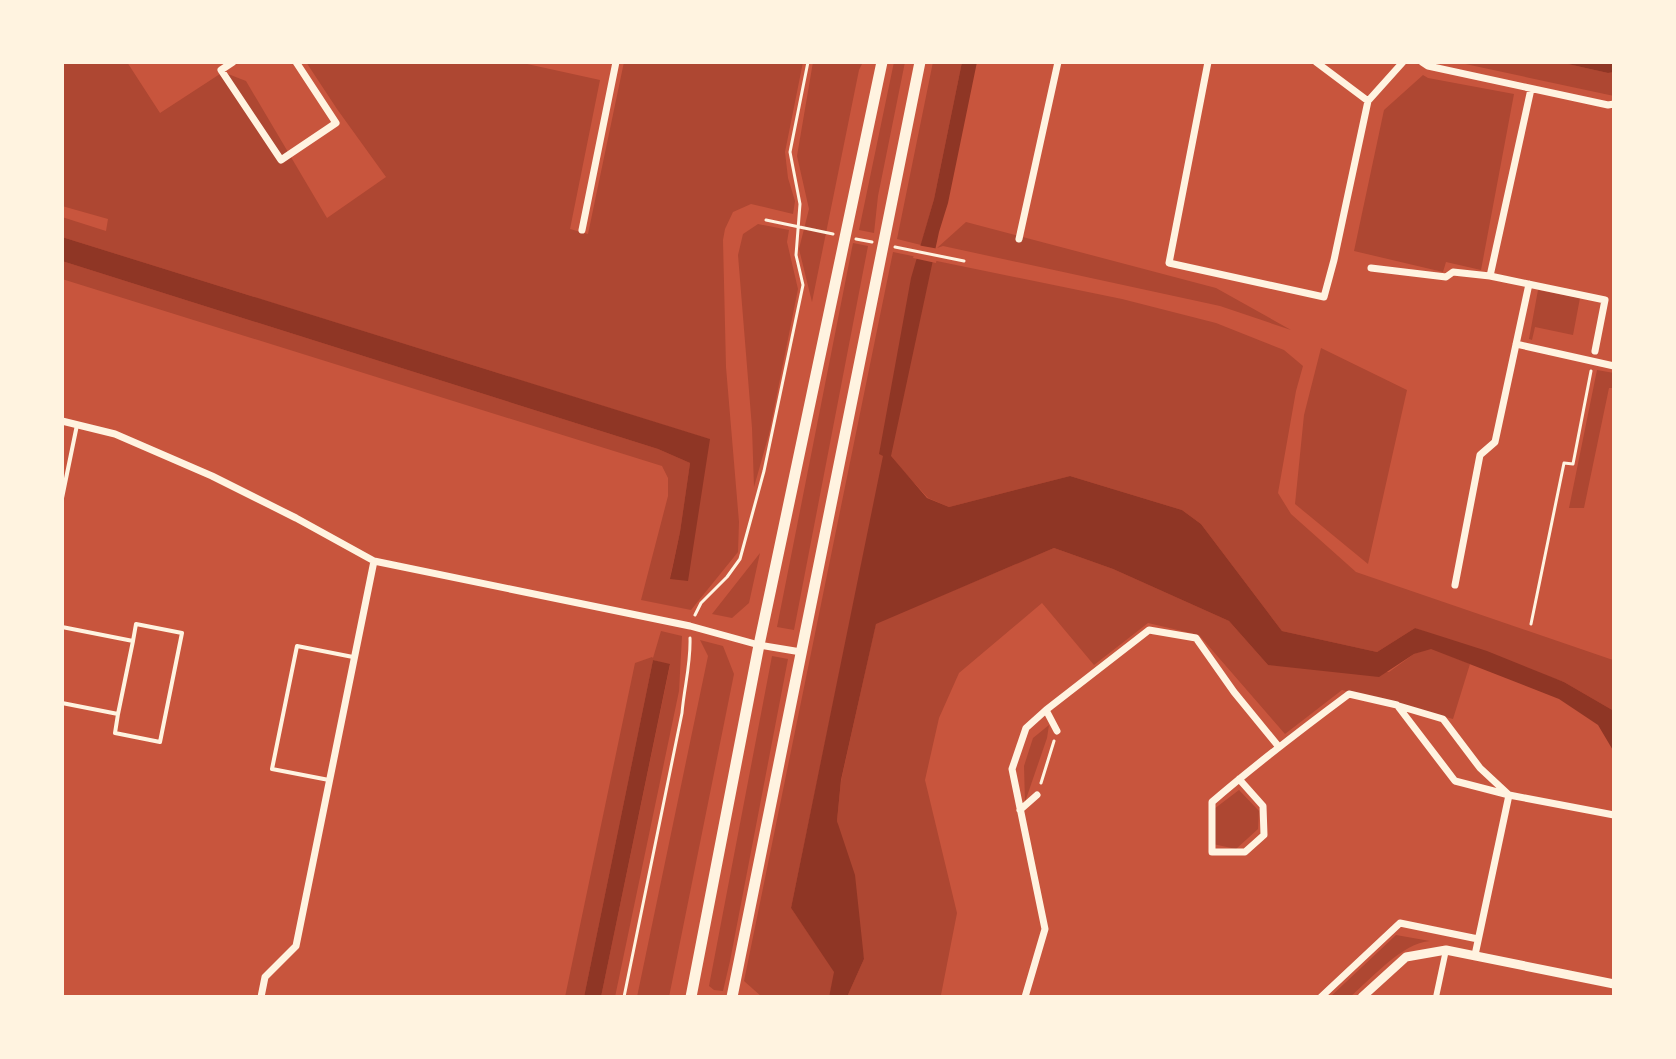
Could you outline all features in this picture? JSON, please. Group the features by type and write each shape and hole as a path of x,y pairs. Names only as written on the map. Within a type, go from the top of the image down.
{"main road":[{"path":"691,997 759,645 882,62"},
{"path":"732,997 920,62"}],"street":[{"path":"233,62 221,70 281,160 336,123 296,62"},
{"path":"582,230 616,62"},
{"path":"1019,239 1058,62"},
{"path":"1208,62 1169,263 1324,297 1368,101 1403,62"},
{"path":"1316,62 1368,101"},
{"path":"1422,62 1428,66 1531,89 1614,104"},
{"path":"1490,276 1531,89"},
{"path":"1371,268 1446,277 1453,272 1490,276 1605,300 1595,351"},
{"path":"1455,585 1480,455 1495,442 1529,284"},
{"path":"1516,344 1614,366"},
{"path":"62,421 115,434 212,476 374,561 801,652"},
{"path":"261,997 265,977 296,946 374,561"},
{"path":"1026,997 1045,929 1012,769 1026,728 1149,630 1196,638 1234,692 1279,747"},
{"path":"1239,779 1263,806 1264,835 1245,852 1212,852 1212,802 1239,779 1279,747 1349,694 1443,719 1480,768 1509,795"},
{"path":"1397,705 1455,781 1614,815"},
{"path":"1046,710 1057,731"},
{"path":"1020,810 1037,795"},
{"path":"1475,955 1509,795"},
{"path":"1321,997 1400,923 1478,939"},
{"path":"1436,997 1446,950"},
{"path":"1362,997 1406,957 1446,950 1614,984"}],"lane":[{"path":"62,498 77,425"},
{"path":"62,459 70,461"},
{"path":"136,624 182,633 160,742 115,733 133,641 136,624"},
{"path":"62,627 133,641"},
{"path":"329,780 272,769 297,646 356,657"},
{"path":"62,703 118,714"}],"path":[{"path":"624,997 682,713 690,658 690,626 701,603 740,559 764,471 803,285 796,255 800,204 790,152 808,62"},
{"path":"766,220 842,236"},
{"path":"858,239 873,242"},
{"path":"888,245 964,261"},
{"path":"1531,624 1564,463 1573,464 1593,360"},
{"path":"1037,795 1057,731"}],"shaded area":[{"path":"62,62 127,62 160,113 223,72 246,81 327,218 386,177 306,62 518,62 600,80 570,229 588,234 624,62 803,62 785,152 795,201 793,214 751,204 733,212 723,240 726,367 739,522 738,552 691,610 641,600 668,496 668,478 662,466 62,279 62,261 658,449 690,463 670,578 709,439 62,237 62,217 106,231 108,219 62,206"},
{"path":"813,62 863,62 812,302 799,249 809,209 797,156"},
{"path":"894,62 905,62 878,196 874,233 859,230"},
{"path":"933,62 962,62 934,199 921,245 897,239"},
{"path":"962,62 977,62 891,456 927,498 949,507 1070,476 1182,510 1201,524 1282,631 1377,652 1415,628 1487,651 1564,682 1614,711 1614,752 1598,725 1559,699 1431,649 1414,654 1379,677 1268,665 1229,621 1113,569 1054,548 876,624 841,780 837,821 855,875 864,959 847,997 829,997 834,972 791,908 883,456 879,454 911,278 934,199"},
{"path":"1456,62 1559,62 1614,72 1614,96"},
{"path":"1559,62 1614,62 1614,72 1608,73"},
{"path":"1423,75 1514,94 1481,270 1446,262 1443,272 1354,251 1384,110"},
{"path":"966,222 1216,288 1291,330 1220,306 943,246 937,248"},
{"path":"758,224 789,230 787,242 798,289 769,434 754,487 738,255 743,234"},
{"path":"62,237 710,439 688,581 670,579 690,463 658,449 62,261"},
{"path":"853,243 868,246 794,630 777,627"},
{"path":"893,252 1122,299 1216,323 1284,350 1303,366 1278,493 1291,514 1356,572 1613,660 1614,711 1564,682 1415,628 1377,652 1282,631 1201,524 1182,510 1070,476 949,507 928,498 885,451 791,908 835,972 829,997 762,997 744,981"},
{"path":"1538,290 1580,298 1573,335 1535,327 1532,340 1529,339"},
{"path":"1321,348 1407,390 1368,564 1295,504 1304,415"},
{"path":"1597,370 1614,373 1614,388 1609,388 1584,508 1569,508"},
{"path":"1054,548 1113,569 1229,621 1268,665 1389,672 1414,654 1431,648 1470,664 1453,719 1342,690 1285,734 1199,635 1148,623 1094,665 1042,603 959,673 939,718 925,780 957,913 941,995 946,997 847,997 864,959 837,821 841,781 876,623"},
{"path":"760,553 749,603 732,618 712,614"},
{"path":"661,631 682,636 679,691 615,997 601,997 670,665 653,660 584,997 565,997 635,663 653,658"},
{"path":"700,640 723,646 734,674 669,997 637,997 708,656"},
{"path":"772,656 788,659 730,961 723,991 714,990 709,986"},
{"path":"653,660 670,664 601,997 584,997"},
{"path":"1049,725 1025,802 1024,766 1033,738"},
{"path":"1239,790 1259,811 1258,829 1236,849 1213,844 1214,809"},
{"path":"1396,935 1430,941 1419,943 1398,955 1350,997 1330,997"}],"pier":[{"path":"917,245 939,249 936,263 913,258"}]}
